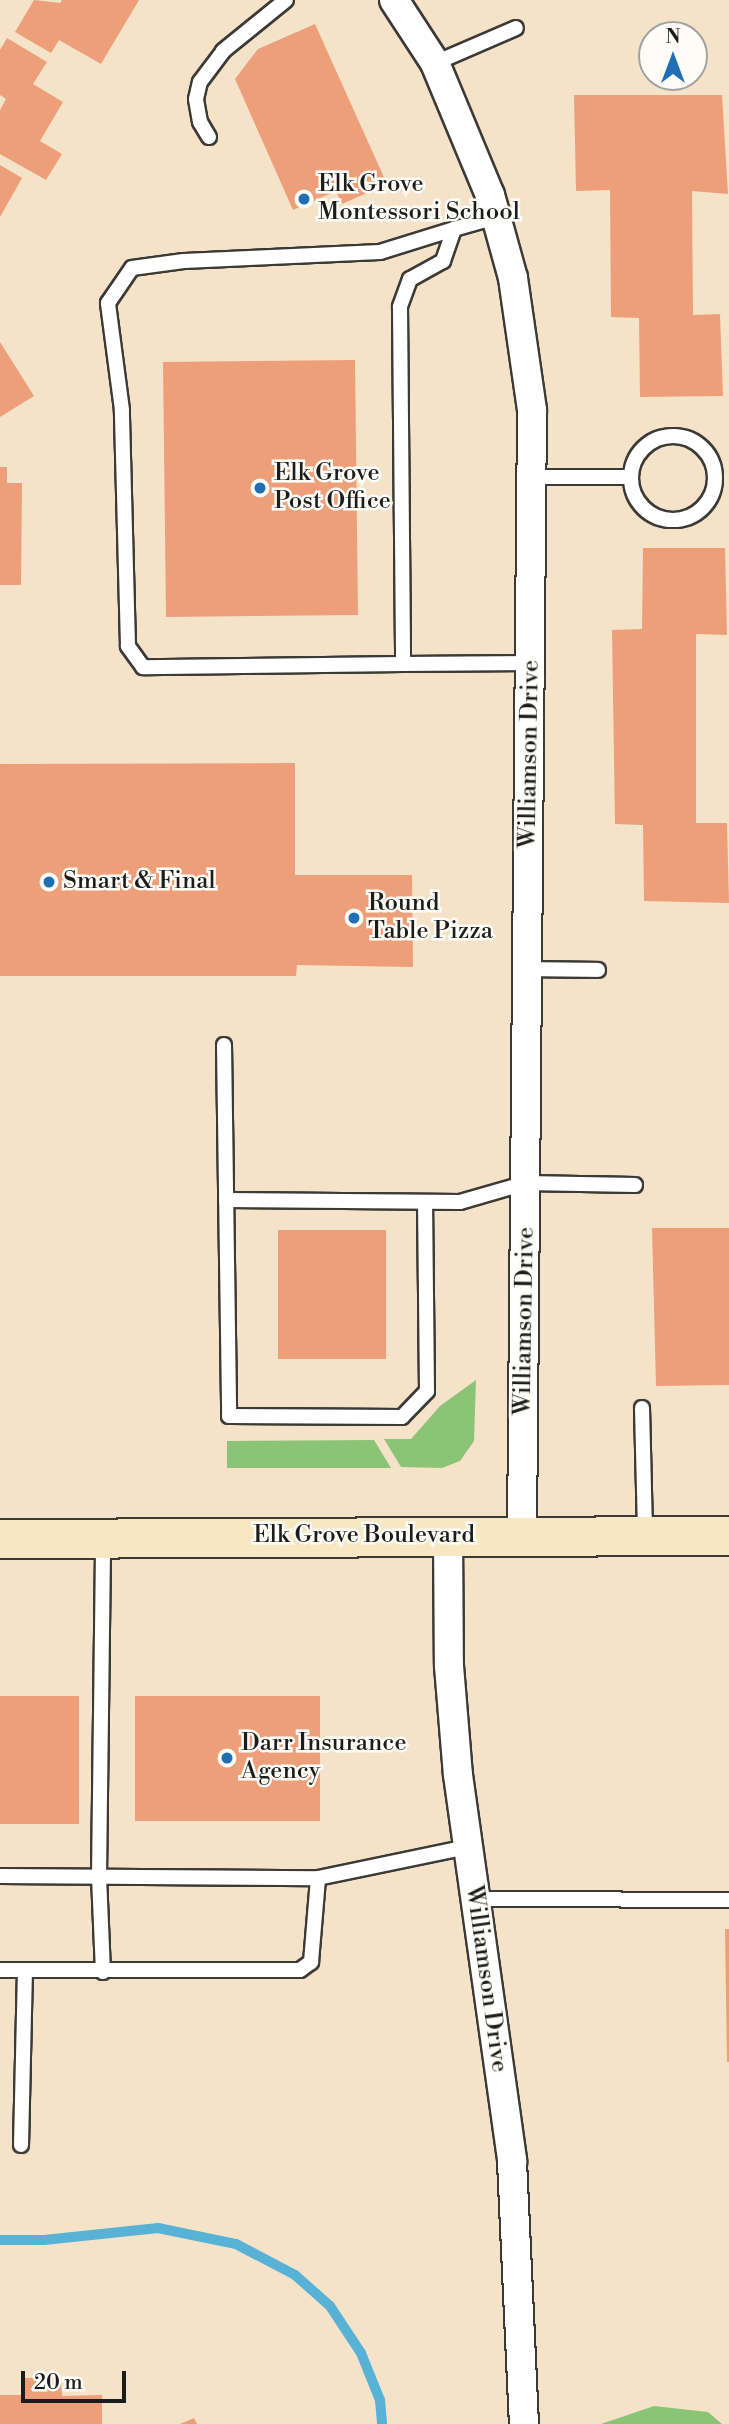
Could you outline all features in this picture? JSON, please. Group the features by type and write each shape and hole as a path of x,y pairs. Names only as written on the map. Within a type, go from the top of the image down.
{"main road":[{"name":"Elk Grove Boulevard","path":"0,1539 448,1535 729,1536"}],"street":[{"name":"Williamson Drive","path":"394,0 435,63 490,195 513,278 524,339 532,410 522,1537"},
{"name":"Williamson Drive","path":"448,1535 449,1666 457,1775 512,2161 524,2424"}],"lane":[{"path":"209,137 200,122 196,99 200,82 223,51 286,0"},
{"path":"435,63 516,28"},
{"path":"496,217 380,252 184,261 132,268 108,303 122,410 128,646 144,667 531,663"},
{"path":"403,664 400,307 410,279 443,261 454,229"},
{"path":"666,436 692,440 703,448 722,472 702,509 678,520 664,519 645,509 632,491 633,463 641,450 652,440 666,436"},
{"path":"533,478 631,477"},
{"path":"528,969 598,970"},
{"path":"224,1045 229,1416 402,1418 427,1391 425,1202"},
{"path":"226,1200 460,1202 526,1183 635,1185"},
{"path":"642,1408 646,1537"},
{"path":"103,1538 99,1877 103,1972"},
{"path":"0,1876 318,1878 468,1847"},
{"path":"0,1970 300,1970 312,1962 318,1878"},
{"path":"475,1899 729,1900"},
{"path":"21,2145 25,1971"}],"green space":[{"path":"476,1380 474,1441 460,1461 442,1468 401,1467 384,1439 411,1439 440,1406"},
{"path":"374,1440 391,1468 227,1468 227,1441"},
{"path":"654,2406 708,2412 722,2424 601,2424"}],"building":[{"path":"34,0 60,3 62,0 139,0 101,64 59,40 51,53 15,32"},
{"path":"315,24 387,184 342,204 336,191 293,210 235,79 258,49"},
{"path":"7,38 47,62 33,84 63,102 40,141 62,154 46,180 0,154 0,110 6,99 0,95 0,50"},
{"path":"574,95 722,95 728,194 692,191 693,315 720,314 723,396 640,397 639,318 611,317 610,190 576,191"},
{"path":"0,165 22,178 0,217"},
{"path":"0,342 34,396 0,417"},
{"name":"Elk Grove Post Office","path":"355,360 358,615 166,617 163,362"},
{"path":"0,467 7,467 7,483 22,483 21,585 0,585"},
{"path":"643,548 725,548 727,635 696,634 696,823 727,823 729,903 644,901 643,825 615,824 612,630 642,629"},
{"path":"295,763 295,875 412,875 413,967 297,965 296,976 0,976 0,764"},
{"path":"652,1228 729,1228 729,1385 656,1386"},
{"path":"278,1230 386,1230 386,1359 278,1359"},
{"path":"0,1696 79,1696 79,1824 0,1824"},
{"name":"Darr Insurance Agency","path":"135,1696 320,1696 320,1821 135,1821"},
{"path":"725,1929 729,1929 729,2062 727,2062"},
{"path":"61,2377 62,2396 102,2395 102,2424 0,2424 0,2395 22,2395 22,2378"},
{"path":"194,2418 197,2424 180,2424"}],"waterway":[{"path":"0,2240 44,2240 158,2228 236,2244 295,2275 330,2306 361,2353 380,2400 382,2424"}],"place":[{"name":"Elk Grove Montessori School","path":"304,199"},
{"name":"Elk Grove Post Office","path":"260,488"},
{"name":"Smart & Final","path":"49,882"},
{"name":"Round Table Pizza","path":"354,918"},
{"name":"Darr Insurance Agency","path":"227,1758"}]}
